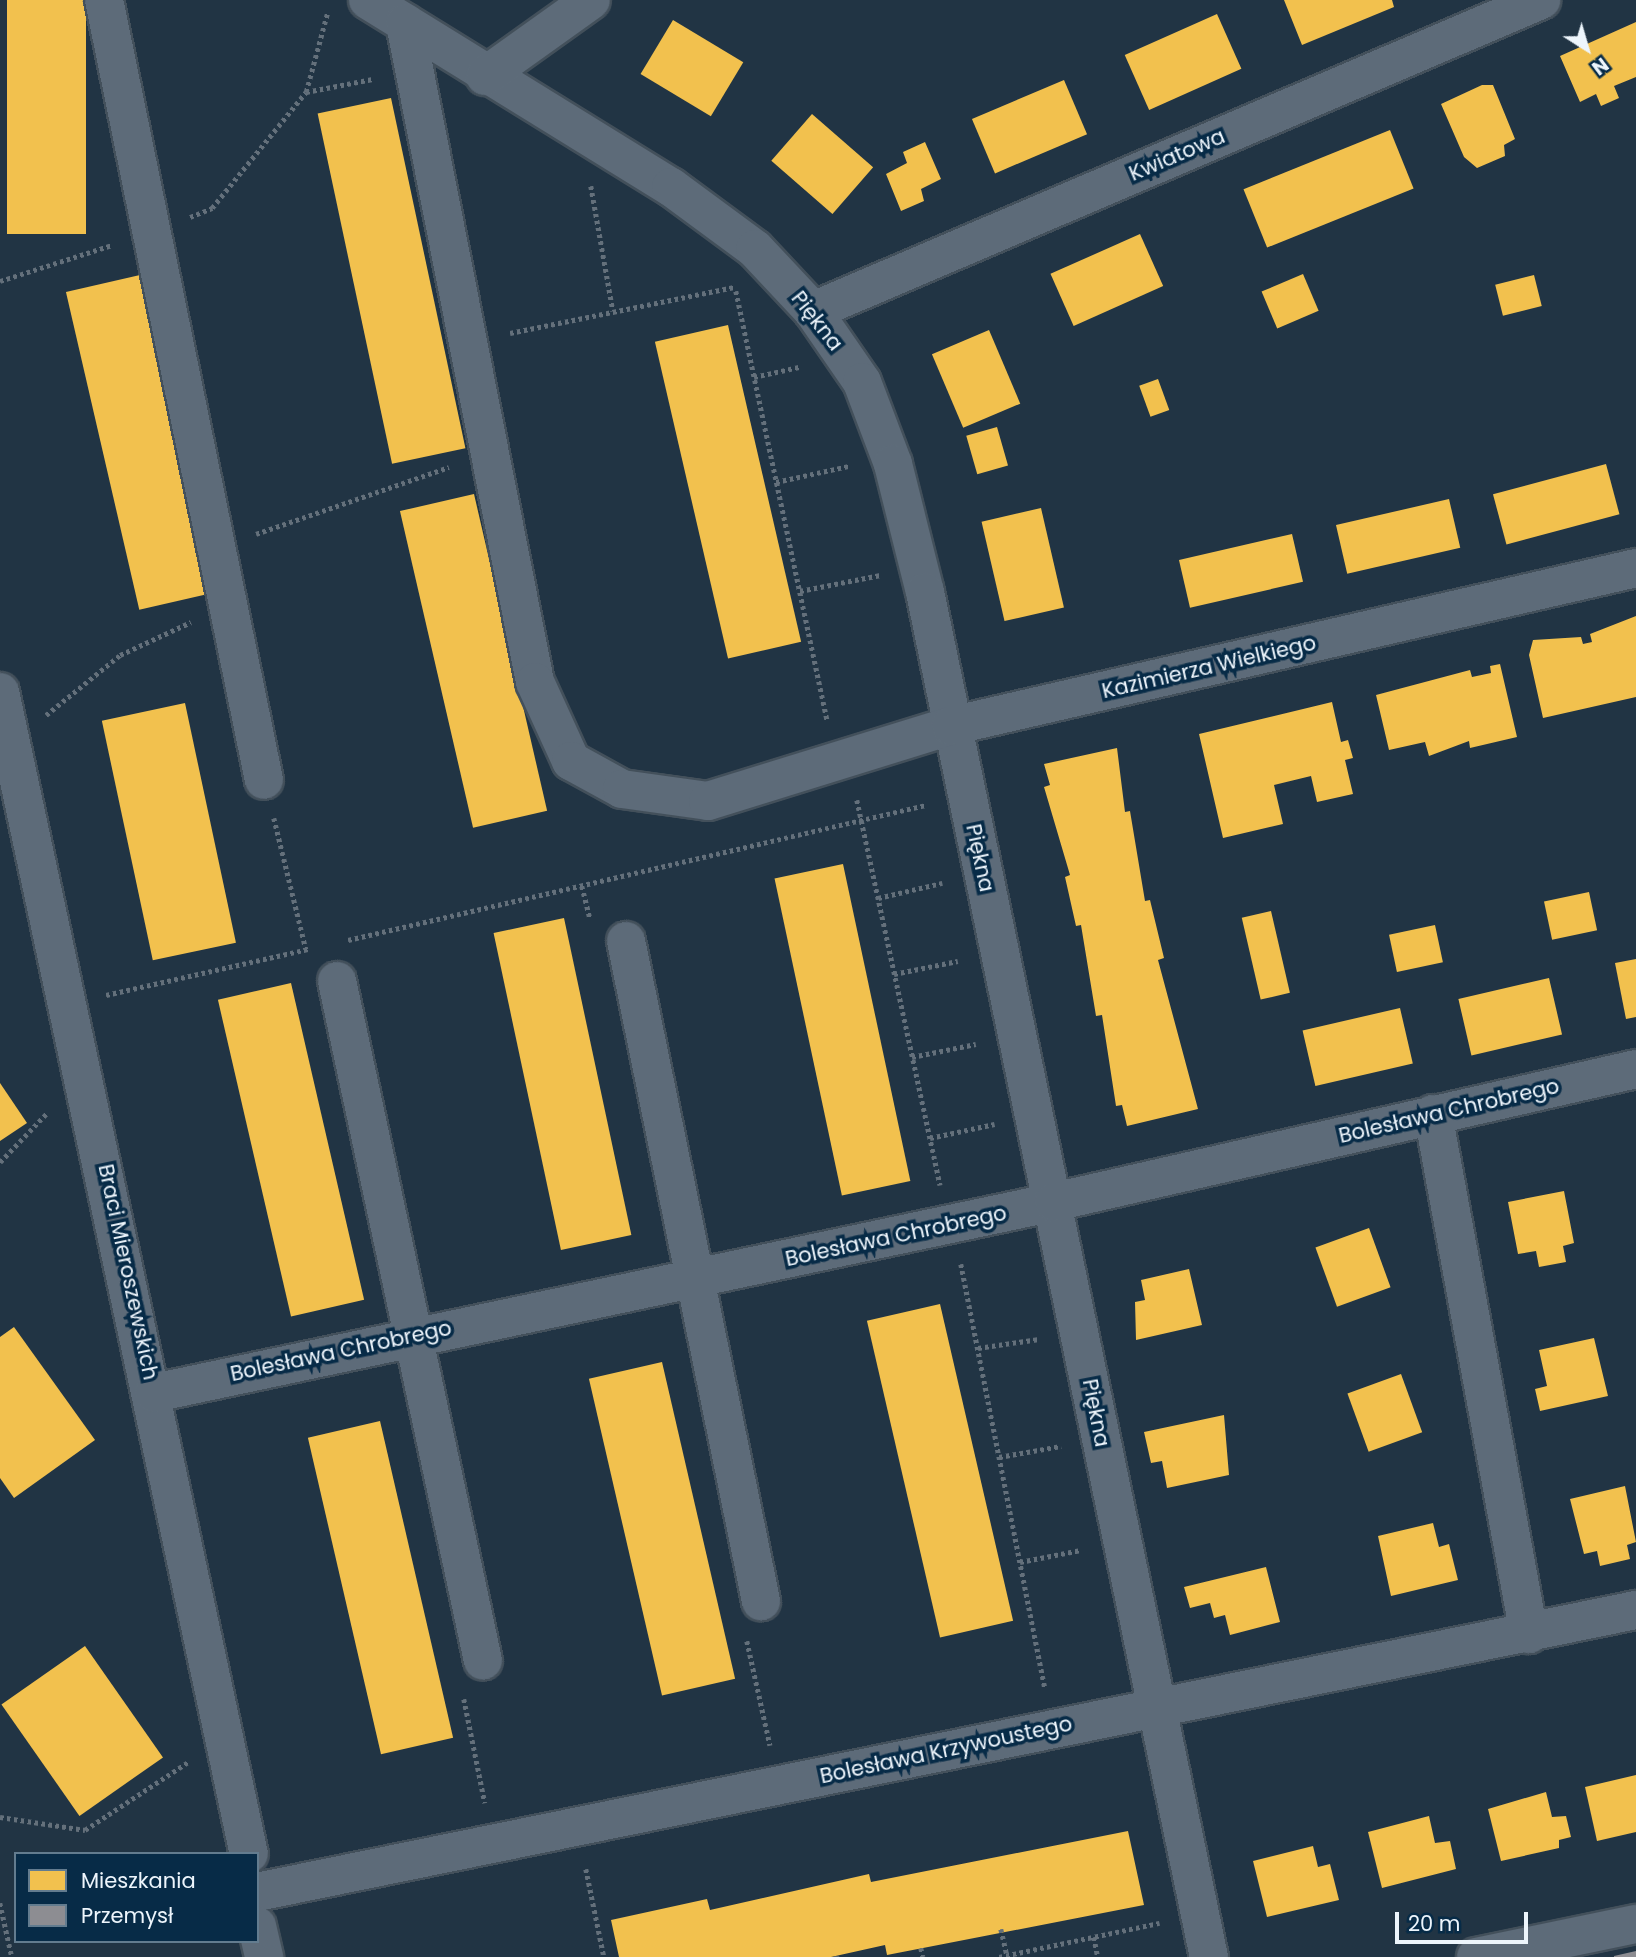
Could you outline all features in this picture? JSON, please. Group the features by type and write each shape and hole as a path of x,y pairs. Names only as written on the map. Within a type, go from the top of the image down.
{"street":[{"path":"104,0 149,234 229,603 264,780"},
{"path":"485,76 591,0"},
{"name":"Kwiatowa","path":"813,311 1541,0"},
{"name":"Piękna","path":"354,6 405,23 485,76 671,187 755,249 813,311 862,382 892,464 951,726 1054,1202 1155,1707 1209,1957"},
{"name":"Kazimierza Wielkiego","path":"405,23 535,682 571,761 622,789 708,801 951,726 1636,568"},
{"name":"Braci Mieroszewskich","path":"0,692 154,1393 248,1852"},
{"path":"626,941 761,1601"},
{"path":"323,970 483,1661"},
{"name":"Bolesława Chrobrego","path":"154,1393 409,1335 695,1279 1054,1202 1636,1069"},
{"path":"1433,1114 1529,1634"},
{"name":"Bolesława Krzywoustego","path":"259,1892 1636,1610"},
{"path":"1476,1957 1636,1924"},
{"path":"259,1935 264,1957"}],"path":[{"path":"0,281 149,234 212,208 306,92 330,4 354,6"},
{"path":"306,92 386,76"},
{"path":"590,181 613,311"},
{"path":"732,275 800,591 842,761 862,823 941,1189"},
{"path":"468,342 735,287"},
{"path":"754,377 810,364"},
{"path":"217,547 490,453"},
{"path":"776,482 857,464"},
{"path":"800,591 887,573"},
{"path":"11,743 120,655 229,603"},
{"path":"264,780 306,949 323,970"},
{"path":"332,943 862,823 937,802"},
{"path":"878,898 952,881"},
{"path":"69,1004 319,946"},
{"path":"894,974 968,959"},
{"path":"912,1057 985,1043"},
{"path":"0,1162 54,1107"},
{"path":"930,1138 1000,1122"},
{"path":"958,1249 1046,1696"},
{"path":"978,1349 1049,1337"},
{"path":"999,1457 1070,1444"},
{"path":"1020,1562 1091,1548"},
{"path":"0,1817 85,1830 193,1759"},
{"path":"583,1856 604,1957"},
{"path":"0,1903 12,1957"},
{"path":"999,1957 1174,1920"},
{"path":"1001,1929 1007,1956"},
{"path":"1094,1937 1098,1957"},
{"path":"921,1948 923,1957"}],"building: Mieszkania":[{"path":"7,0 86,0 86,234 7,234"},
{"path":"1284,0 1392,0 1394,7 1302,45"},
{"path":"1217,14 1241,69 1149,110 1125,55"},
{"path":"673,20 743,62 711,116 641,74"},
{"path":"1636,22 1636,77 1614,86 1619,98 1601,106 1596,94 1580,102 1560,56"},
{"path":"1064,80 1087,134 995,173 972,119"},
{"path":"1482,85 1493,85 1515,139 1504,145 1505,156 1477,168 1464,157 1441,104"},
{"path":"391,98 465,448 392,464 318,114"},
{"path":"812,114 873,167 832,214 771,161"},
{"path":"1390,130 1414,188 1267,248 1244,189"},
{"path":"925,142 941,179 921,189 924,201 901,211 886,174 907,163 903,152"},
{"path":"1140,234 1163,286 1074,326 1050,274"},
{"path":"1303,274 1319,311 1277,328 1262,292"},
{"path":"140,275 213,593 139,610 66,292"},
{"path":"1534,275 1542,306 1503,316 1495,285"},
{"path":"728,325 801,642 728,659 655,342"},
{"path":"989,330 1020,404 963,428 932,354"},
{"path":"1158,379 1169,410 1150,417 1139,386"},
{"path":"997,427 1008,465 977,474 966,436"},
{"path":"1606,464 1619,514 1506,545 1493,494"},
{"path":"474,494 547,811 473,828 400,511"},
{"path":"1449,499 1460,548 1347,574 1336,525"},
{"path":"1041,508 1064,607 1005,621 982,522"},
{"path":"1292,534 1303,582 1190,608 1179,560"},
{"path":"1636,616 1636,697 1543,718 1529,655 1533,640 1581,637 1583,644 1592,642 1590,634"},
{"path":"1500,664 1517,737 1470,748 1469,741 1429,756 1425,742 1389,750 1376,695 1470,670 1472,677 1491,673 1490,666"},
{"path":"1332,702 1341,742 1348,740 1353,758 1345,760 1353,794 1317,802 1311,776 1274,785 1283,824 1223,838 1199,734"},
{"path":"185,703 236,943 153,960 102,721"},
{"path":"1117,748 1125,812 1130,811 1145,901 1150,900 1164,958 1158,960 1198,1109 1127,1126 1122,1105 1116,1106 1102,1015 1096,1016 1081,925 1076,926 1065,877 1070,875 1044,787 1050,785 1044,764"},
{"path":"843,864 910,1181 842,1195 775,879"},
{"path":"1589,892 1597,930 1552,940 1544,902"},
{"path":"1271,911 1290,993 1261,1000 1242,918"},
{"path":"564,918 631,1235 561,1250 494,933"},
{"path":"1435,925 1443,962 1397,972 1389,935"},
{"path":"1636,959 1636,1017 1626,1019 1615,963"},
{"path":"1549,978 1562,1035 1471,1055 1458,999"},
{"path":"291,983 364,1300 291,1317 218,1000"},
{"path":"1400,1008 1413,1064 1315,1086 1303,1030"},
{"path":"0,1083 27,1123 0,1141"},
{"path":"1564,1191 1574,1243 1563,1246 1566,1262 1539,1267 1536,1251 1518,1254 1508,1202"},
{"path":"1369,1228 1391,1287 1337,1307 1315,1247"},
{"path":"1189,1269 1202,1325 1136,1340 1135,1302 1145,1300 1141,1280"},
{"path":"940,1304 1013,1621 940,1638 867,1321"},
{"path":"14,1327 95,1440 14,1498 0,1478 0,1337"},
{"path":"1594,1338 1608,1396 1540,1411 1535,1389 1547,1386 1539,1350"},
{"path":"662,1362 735,1679 662,1696 589,1379"},
{"path":"1401,1374 1422,1432 1369,1452 1347,1393"},
{"path":"1224,1415 1229,1475 1167,1488 1162,1461 1151,1463 1144,1432"},
{"path":"380,1421 453,1738 381,1754 308,1438"},
{"path":"1625,1486 1636,1542 1627,1545 1630,1559 1600,1566 1597,1551 1584,1554 1570,1499"},
{"path":"1433,1523 1439,1547 1449,1544 1458,1580 1391,1596 1378,1536"},
{"path":"1266,1567 1280,1622 1230,1635 1225,1615 1214,1618 1210,1603 1190,1608 1184,1587"},
{"path":"85,1646 163,1757 79,1816 1,1705"},
{"path":"1636,1775 1636,1832 1597,1841 1585,1787"},
{"path":"1546,1792 1552,1817 1566,1816 1571,1837 1559,1840 1559,1848 1501,1861 1488,1809"},
{"path":"1429,1816 1435,1843 1450,1841 1456,1869 1382,1888 1368,1832"},
{"path":"1128,1831 1144,1905 887,1955 885,1945 831,1957 619,1957 611,1920 707,1899 710,1910 869,1874 871,1882"},
{"path":"1313,1846 1318,1867 1330,1864 1339,1900 1267,1917 1253,1861"}],"building: Przemysł":[{"path":"1636,1951 1636,1957 1614,1957 1614,1956"}]}
